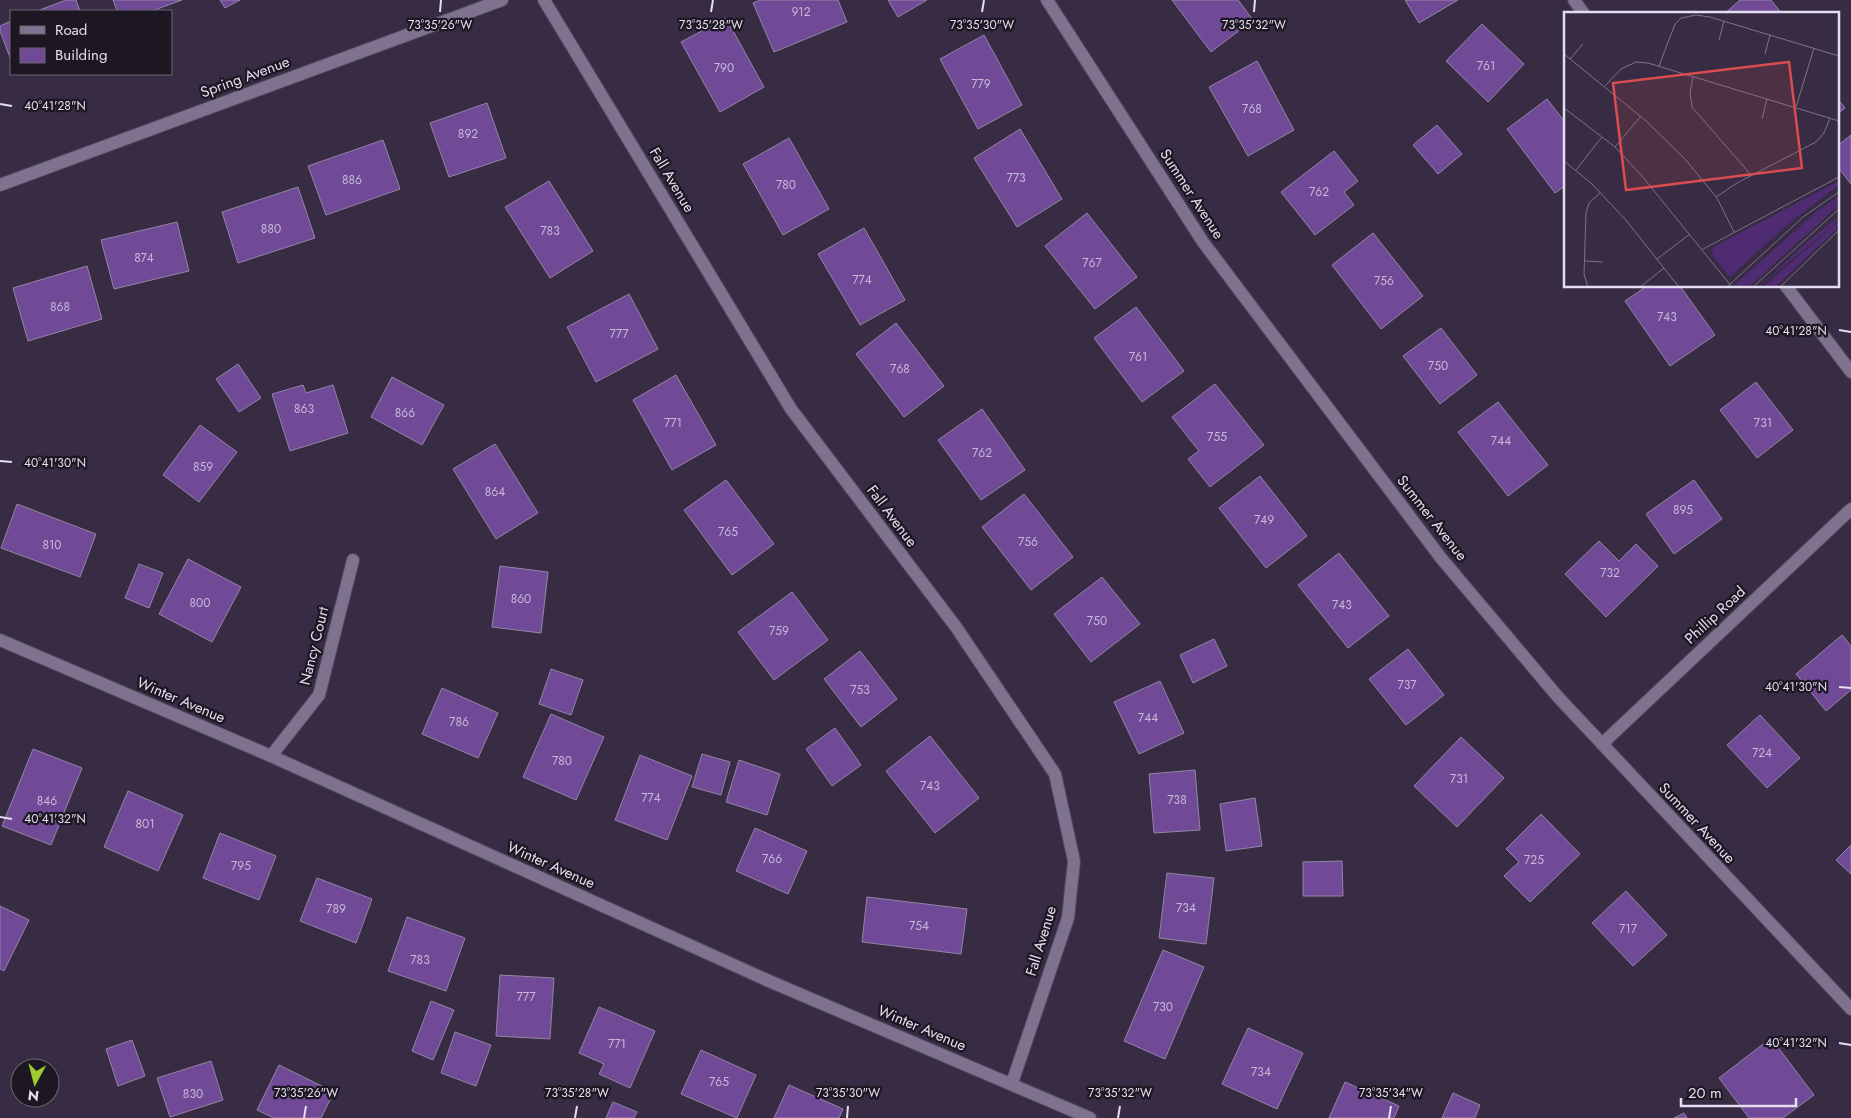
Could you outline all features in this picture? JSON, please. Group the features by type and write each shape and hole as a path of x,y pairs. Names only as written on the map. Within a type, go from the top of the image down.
{"street":[{"name":"Spring Avenue","path":"0,185 502,0"},
{"name":"Fall Avenue","path":"544,0 791,409 956,627 1055,774 1074,861 1068,918 1012,1083"},
{"name":"Summer Avenue","path":"1047,0 1203,242 1441,558 1558,697 1851,1009"},
{"path":"1574,0 1583,12"},
{"path":"1788,288 1851,372"},
{"name":"Phillip Road","path":"1602,744 1851,509"},
{"name":"Nancy Court","path":"271,756 319,695 353,560"},
{"name":"Winter Avenue","path":"0,640 271,756 770,981 1090,1118"}],"building":[{"path":"66,0 76,0 80,10 40,10"},
{"path":"113,0 182,0 155,10 117,10"},
{"path":"220,0 240,0 225,8"},
{"path":"760,0 838,0 847,22 774,52 753,3"},
{"path":"888,0 927,0 898,17"},
{"path":"1172,0 1238,0 1253,20 1211,52"},
{"path":"1405,0 1458,0 1419,23"},
{"path":"1740,0 1771,0 1780,12 1726,12"},
{"path":"726,18 764,87 720,112 681,42"},
{"path":"10,21 10,57 0,31 0,26"},
{"path":"1482,24 1524,64 1488,102 1446,61"},
{"path":"984,35 1022,105 978,129 940,59"},
{"path":"1257,61 1294,130 1248,156 1209,87"},
{"path":"1547,99 1564,121 1564,187 1555,193 1507,129"},
{"path":"1838,99 1845,108 1838,113"},
{"path":"487,103 506,158 449,177 430,123"},
{"path":"1437,125 1462,154 1438,174 1413,145"},
{"path":"1020,129 1062,199 1017,227 974,158"},
{"path":"1851,135 1851,184 1838,167 1838,145"},
{"path":"789,138 829,209 783,235 743,164"},
{"path":"383,140 400,189 326,215 308,166"},
{"path":"1334,151 1358,181 1344,192 1354,205 1315,235 1281,192"},
{"path":"549,181 593,251 550,278 505,207"},
{"path":"298,187 315,238 238,263 222,212"},
{"path":"1087,213 1137,277 1095,309 1045,246"},
{"path":"177,222 189,271 114,289 101,240"},
{"path":"864,228 905,300 860,325 818,254"},
{"path":"1373,233 1423,296 1381,329 1332,265"},
{"path":"87,266 102,319 28,341 13,288"},
{"path":"1644,288 1681,288 1715,335 1670,366 1625,301"},
{"path":"629,294 658,349 596,382 567,327"},
{"path":"1136,307 1184,371 1142,402 1094,338"},
{"path":"896,323 944,386 904,417 856,354"},
{"path":"1441,328 1477,375 1440,404 1403,356"},
{"path":"238,364 261,398 239,412 216,379"},
{"path":"676,375 716,445 672,470 633,400"},
{"path":"392,377 444,405 422,445 371,417"},
{"path":"1756,382 1793,430 1757,458 1720,410"},
{"path":"1215,384 1264,445 1210,487 1188,459 1199,451 1172,417"},
{"path":"303,385 306,393 333,385 348,433 290,451 272,394"},
{"path":"1498,402 1548,465 1508,496 1458,432"},
{"path":"982,409 1025,470 981,500 938,440"},
{"path":"200,425 237,452 199,502 163,475"},
{"path":"495,444 538,513 496,539 453,469"},
{"path":"1260,476 1307,536 1266,568 1219,508"},
{"path":"726,480 774,544 732,575 684,510"},
{"path":"1694,480 1722,519 1674,554 1646,514"},
{"path":"1024,494 1073,557 1031,590 982,527"},
{"path":"17,504 96,534 80,577 1,548"},
{"path":"1599,541 1619,561 1636,544 1658,566 1606,617 1565,574"},
{"path":"1339,553 1389,616 1348,648 1298,585"},
{"path":"188,559 241,587 212,642 159,614"},
{"path":"139,564 163,573 149,608 125,598"},
{"path":"500,566 548,572 541,633 492,627"},
{"path":"1102,577 1140,624 1091,662 1054,614"},
{"path":"792,592 828,640 774,680 738,632"},
{"path":"1842,635 1851,646 1851,690 1826,711 1796,674"},
{"path":"1214,639 1227,666 1193,683 1180,655"},
{"path":"1408,649 1444,695 1406,725 1369,679"},
{"path":"860,651 897,699 861,727 824,679"},
{"path":"551,669 583,680 571,715 539,704"},
{"path":"1160,681 1184,733 1139,754 1114,702"},
{"path":"442,688 498,713 478,758 422,734"},
{"path":"551,714 604,737 576,800 523,777"},
{"path":"1760,715 1800,758 1767,788 1727,745"},
{"path":"835,728 861,765 832,786 806,749"},
{"path":"930,736 979,798 935,833 886,771"},
{"path":"1461,737 1504,778 1457,827 1414,786"},
{"path":"33,749 82,768 51,845 2,826"},
{"path":"702,754 730,762 721,795 692,787"},
{"path":"640,755 692,776 667,840 615,820"},
{"path":"739,760 780,774 767,815 726,802"},
{"path":"1195,770 1200,830 1154,833 1149,774"},
{"path":"128,791 183,815 158,871 104,847"},
{"path":"1255,798 1262,846 1226,851 1220,804"},
{"path":"1541,814 1580,854 1530,902 1504,876 1519,862 1506,849"},
{"path":"755,828 807,851 788,894 736,871"},
{"path":"220,833 276,856 259,900 203,878"},
{"path":"1851,845 1851,874 1836,860"},
{"path":"1342,861 1343,896 1303,896 1303,862"},
{"path":"1167,873 1214,878 1206,944 1159,938"},
{"path":"317,878 372,899 356,943 300,921"},
{"path":"1626,891 1667,935 1633,966 1592,923"},
{"path":"867,897 967,909 961,954 862,942"},
{"path":"0,906 29,920 4,971 0,969"},
{"path":"407,917 465,938 446,991 388,971"},
{"path":"1163,950 1204,967 1165,1059 1124,1041"},
{"path":"500,975 554,978 550,1039 496,1036"},
{"path":"431,1001 454,1010 433,1060 412,1051"},
{"path":"599,1007 655,1031 630,1088 599,1074 604,1064 579,1053"},
{"path":"1248,1028 1303,1053 1277,1109 1222,1084"},
{"path":"455,1032 491,1045 476,1086 441,1073"},
{"path":"1771,1038 1814,1095 1783,1118 1749,1118 1719,1078"},
{"path":"132,1040 145,1076 118,1086 106,1049"},
{"path":"701,1050 756,1075 737,1118 681,1094"},
{"path":"211,1061 223,1100 170,1117 157,1078"},
{"path":"279,1065 334,1092 321,1118 274,1118 257,1110"},
{"path":"1345,1082 1399,1106 1394,1118 1329,1118"},
{"path":"789,1085 843,1109 839,1118 774,1118"},
{"path":"1453,1093 1480,1105 1475,1118 1442,1118"},
{"path":"613,1102 637,1112 634,1118 606,1118"},
{"path":"1684,1113 1687,1118 1674,1118"}]}
